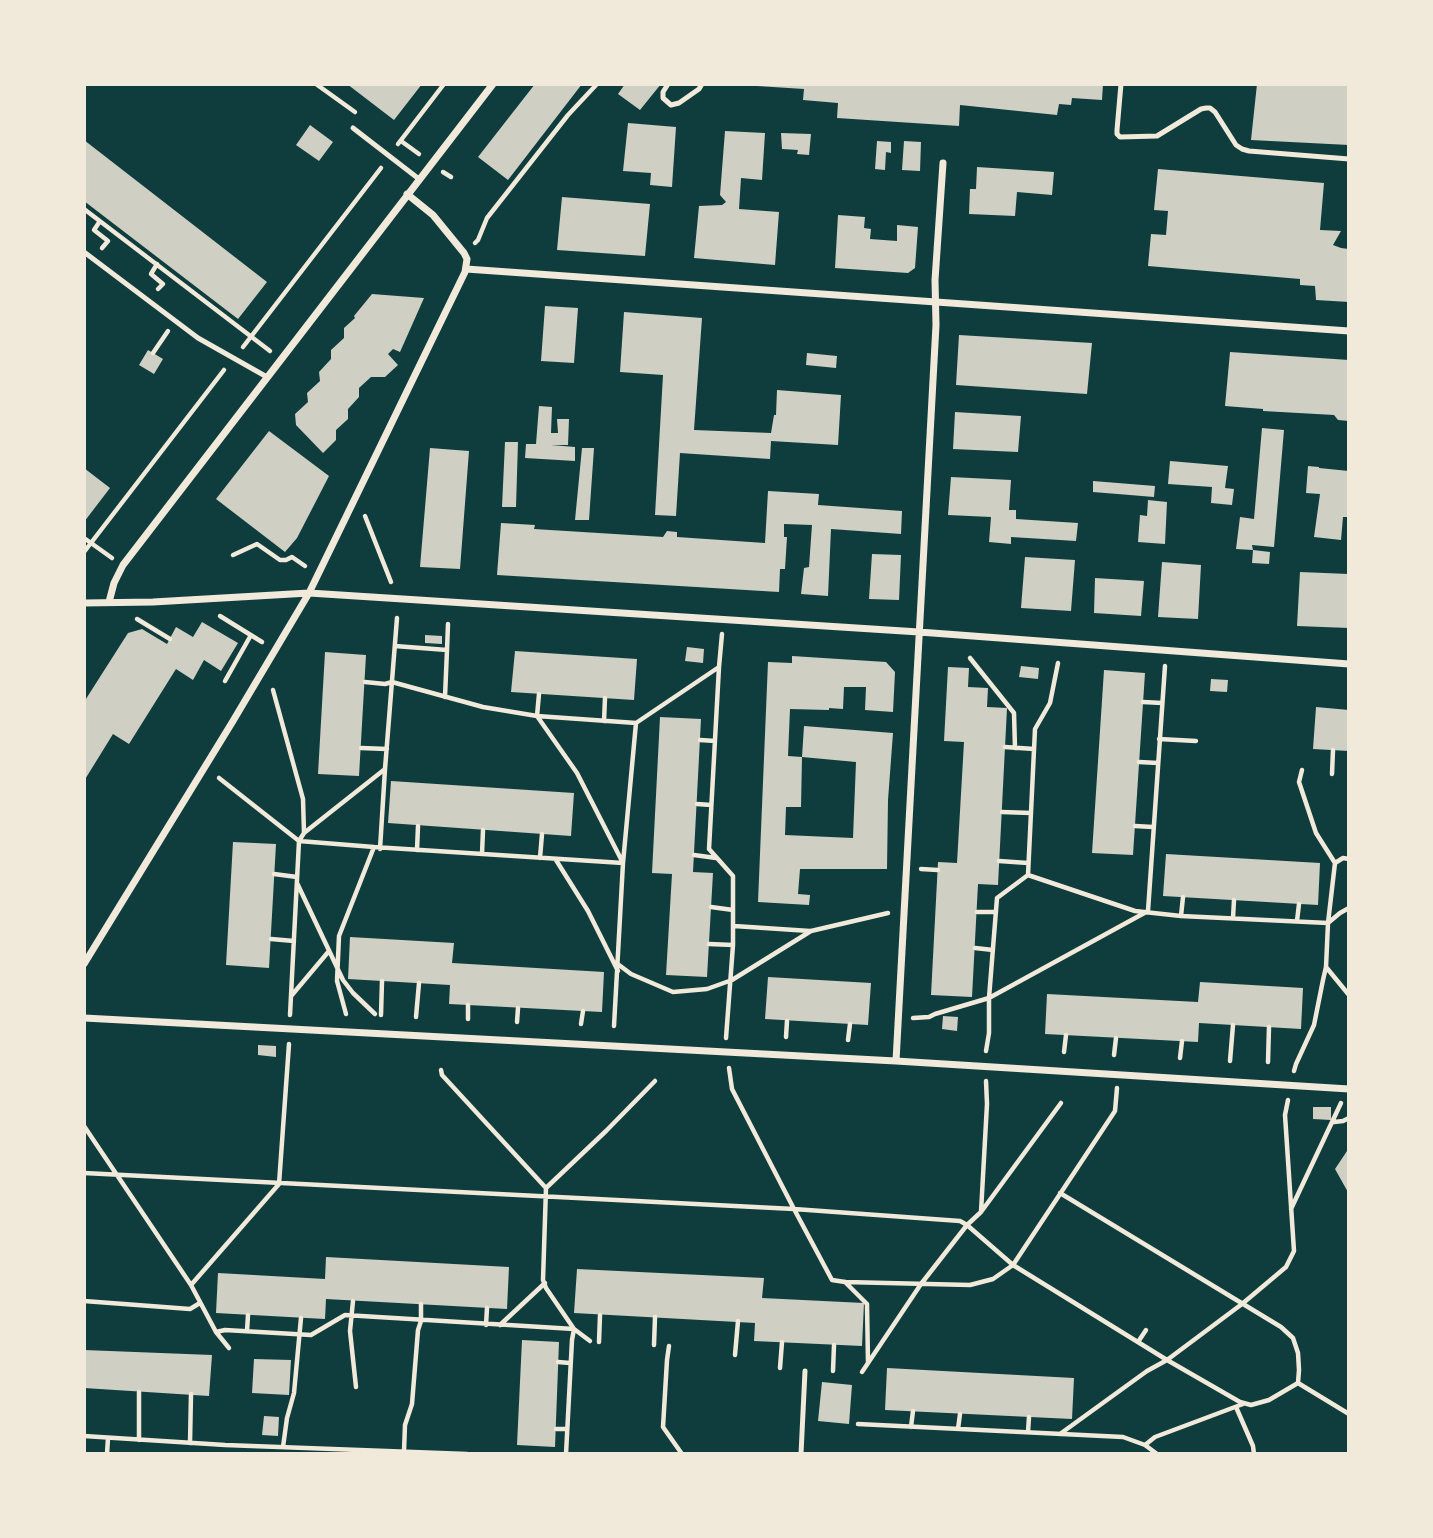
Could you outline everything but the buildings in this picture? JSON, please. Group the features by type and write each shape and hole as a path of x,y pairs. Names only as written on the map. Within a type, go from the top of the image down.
{"street":[{"path":"109,603 114,583 123,565 493,84"},
{"path":"895,1061 943,163"},
{"path":"84,964 309,593 466,269 467,259 464,253 433,215 407,194"},
{"path":"466,269 1349,331"},
{"path":"84,603 309,593 919,632 1349,664"},
{"path":"84,1018 895,1061 1348,1089"}],"lane":[{"path":"668,84 663,98 671,105 680,103 702,84"},
{"path":"1121,84 1116,130 1120,137 1157,136 1201,109 1210,108 1236,145 1242,149 1349,159"},
{"path":"353,128 419,179"},
{"path":"84,252 198,338 267,377"},
{"path":"801,1454 805,1371"}],"path":[{"path":"84,552 444,84"},
{"path":"464,253 478,240 487,218 568,115 597,84"},
{"path":"84,209 281,359"},
{"path":"100,221 94,230 108,241"},
{"path":"157,264 150,274 163,284"},
{"path":"153,353 175,321"},
{"path":"365,516 391,583"},
{"path":"84,538 123,565"},
{"path":"233,555 257,544 280,560 292,557 306,566"},
{"path":"220,616 262,642"},
{"path":"346,1014 337,981 339,936 377,848 397,618"},
{"path":"136,619 170,639"},
{"path":"724,619 709,849 733,876 732,980 725,1032 732,1089 832,1280 970,1285 993,1279 1013,1265 1115,1111 1118,1075"},
{"path":"444,697 448,624"},
{"path":"225,681 251,635"},
{"path":"395,646 447,650"},
{"path":"1148,911 1166,650"},
{"path":"970,658 1014,713 1015,748"},
{"path":"1028,875 1035,729 1050,703 1058,663"},
{"path":"365,682 392,682 482,707 537,716 636,723 719,667"},
{"path":"273,690 303,799 304,833"},
{"path":"539,694 537,716 578,774 623,863"},
{"path":"604,721 605,698"},
{"path":"1143,702 1162,703"},
{"path":"614,1026 623,863 636,723"},
{"path":"1159,739 1196,741"},
{"path":"700,740 715,741"},
{"path":"1005,747 1034,750"},
{"path":"361,748 387,749"},
{"path":"1332,774 1334,750"},
{"path":"1139,762 1158,763"},
{"path":"191,1285 279,1184 299,841 304,833 385,769"},
{"path":"1296,1064 1314,1025 1326,967 1335,863 1316,833 1299,782 1302,770"},
{"path":"219,778 299,841 623,863"},
{"path":"696,804 711,805"},
{"path":"1002,812 1031,813"},
{"path":"417,850 418,825"},
{"path":"1135,827 1153,827"},
{"path":"482,855 483,830"},
{"path":"540,858 542,834"},
{"path":"694,855 717,859"},
{"path":"1335,863 1343,858 1349,859"},
{"path":"555,860 588,911 619,968 673,992 707,989 732,980 811,931"},
{"path":"999,861 1028,863"},
{"path":"920,869 938,870"},
{"path":"274,874 297,880"},
{"path":"1028,875 1135,911 1181,916 1328,923 1349,908"},
{"path":"981,1212 987,1104 986,1052 997,898 1028,875"},
{"path":"297,880 343,980 353,993 378,1015 382,981"},
{"path":"1181,916 1184,897"},
{"path":"1233,918 1234,900"},
{"path":"1297,921 1299,904"},
{"path":"711,907 733,909"},
{"path":"734,926 811,931 904,907"},
{"path":"898,1016 929,1017 989,998 1148,911"},
{"path":"977,912 996,912"},
{"path":"271,939 294,941"},
{"path":"709,944 733,946"},
{"path":"975,948 993,950"},
{"path":"291,996 330,951"},
{"path":"1326,967 1349,995"},
{"path":"416,1017 419,983"},
{"path":"468,1005 468,1019"},
{"path":"517,1021 518,1008"},
{"path":"581,1024 583,1011"},
{"path":"786,1037 787,1020"},
{"path":"848,1040 850,1024"},
{"path":"1230,1061 1233,1025"},
{"path":"1268,1062 1269,1027"},
{"path":"1064,1052 1066,1035"},
{"path":"1114,1055 1116,1038"},
{"path":"1180,1058 1182,1041"},
{"path":"441,1070 546,1188"},
{"path":"590,1341 574,1329 543,1280 546,1188 654,1081"},
{"path":"1290,1210 1348,1089"},
{"path":"862,1372 921,1284 967,1225 981,1212 1061,1103"},
{"path":"1060,1434 1147,1371 1167,1360 1286,1267 1294,1251 1285,1115"},
{"path":"1333,1122 1349,1118"},
{"path":"84,1126 191,1285 216,1332 229,1348"},
{"path":"84,1173 794,1209 960,1221 1013,1265 1167,1360 1244,1403 1251,1405 1269,1400 1297,1383 1298,1353 1293,1338 1281,1327 1060,1193"},
{"path":"845,1282 867,1304 868,1362"},
{"path":"500,1325 545,1283"},
{"path":"84,1301 190,1309 200,1303"},
{"path":"353,1301 350,1331 356,1387"},
{"path":"404,1451 405,1425 412,1404 421,1304"},
{"path":"486,1325 487,1308"},
{"path":"247,1331 248,1315"},
{"path":"216,1332 225,1330 311,1335 345,1315 574,1329"},
{"path":"599,1342 600,1315"},
{"path":"654,1317 654,1345"},
{"path":"283,1447 293,1393 301,1318"},
{"path":"734,1355 738,1321"},
{"path":"566,1454 574,1329"},
{"path":"1138,1342 1146,1330"},
{"path":"780,1368 782,1342"},
{"path":"832,1371 834,1345"},
{"path":"669,1346 663,1427 682,1454"},
{"path":"558,1362 570,1363"},
{"path":"1297,1383 1349,1414"},
{"path":"139,1392 139,1440"},
{"path":"190,1443 191,1394"},
{"path":"1144,1445 1155,1437 1244,1403"},
{"path":"1236,1407 1254,1454"},
{"path":"911,1427 913,1411"},
{"path":"958,1429 960,1414"},
{"path":"1028,1432 1029,1417"},
{"path":"858,1424 1123,1437 1144,1445 1157,1454"},
{"path":"556,1429 567,1429"},
{"path":"84,1436 467,1454"},
{"path":"107,1454 108,1438"}]}
